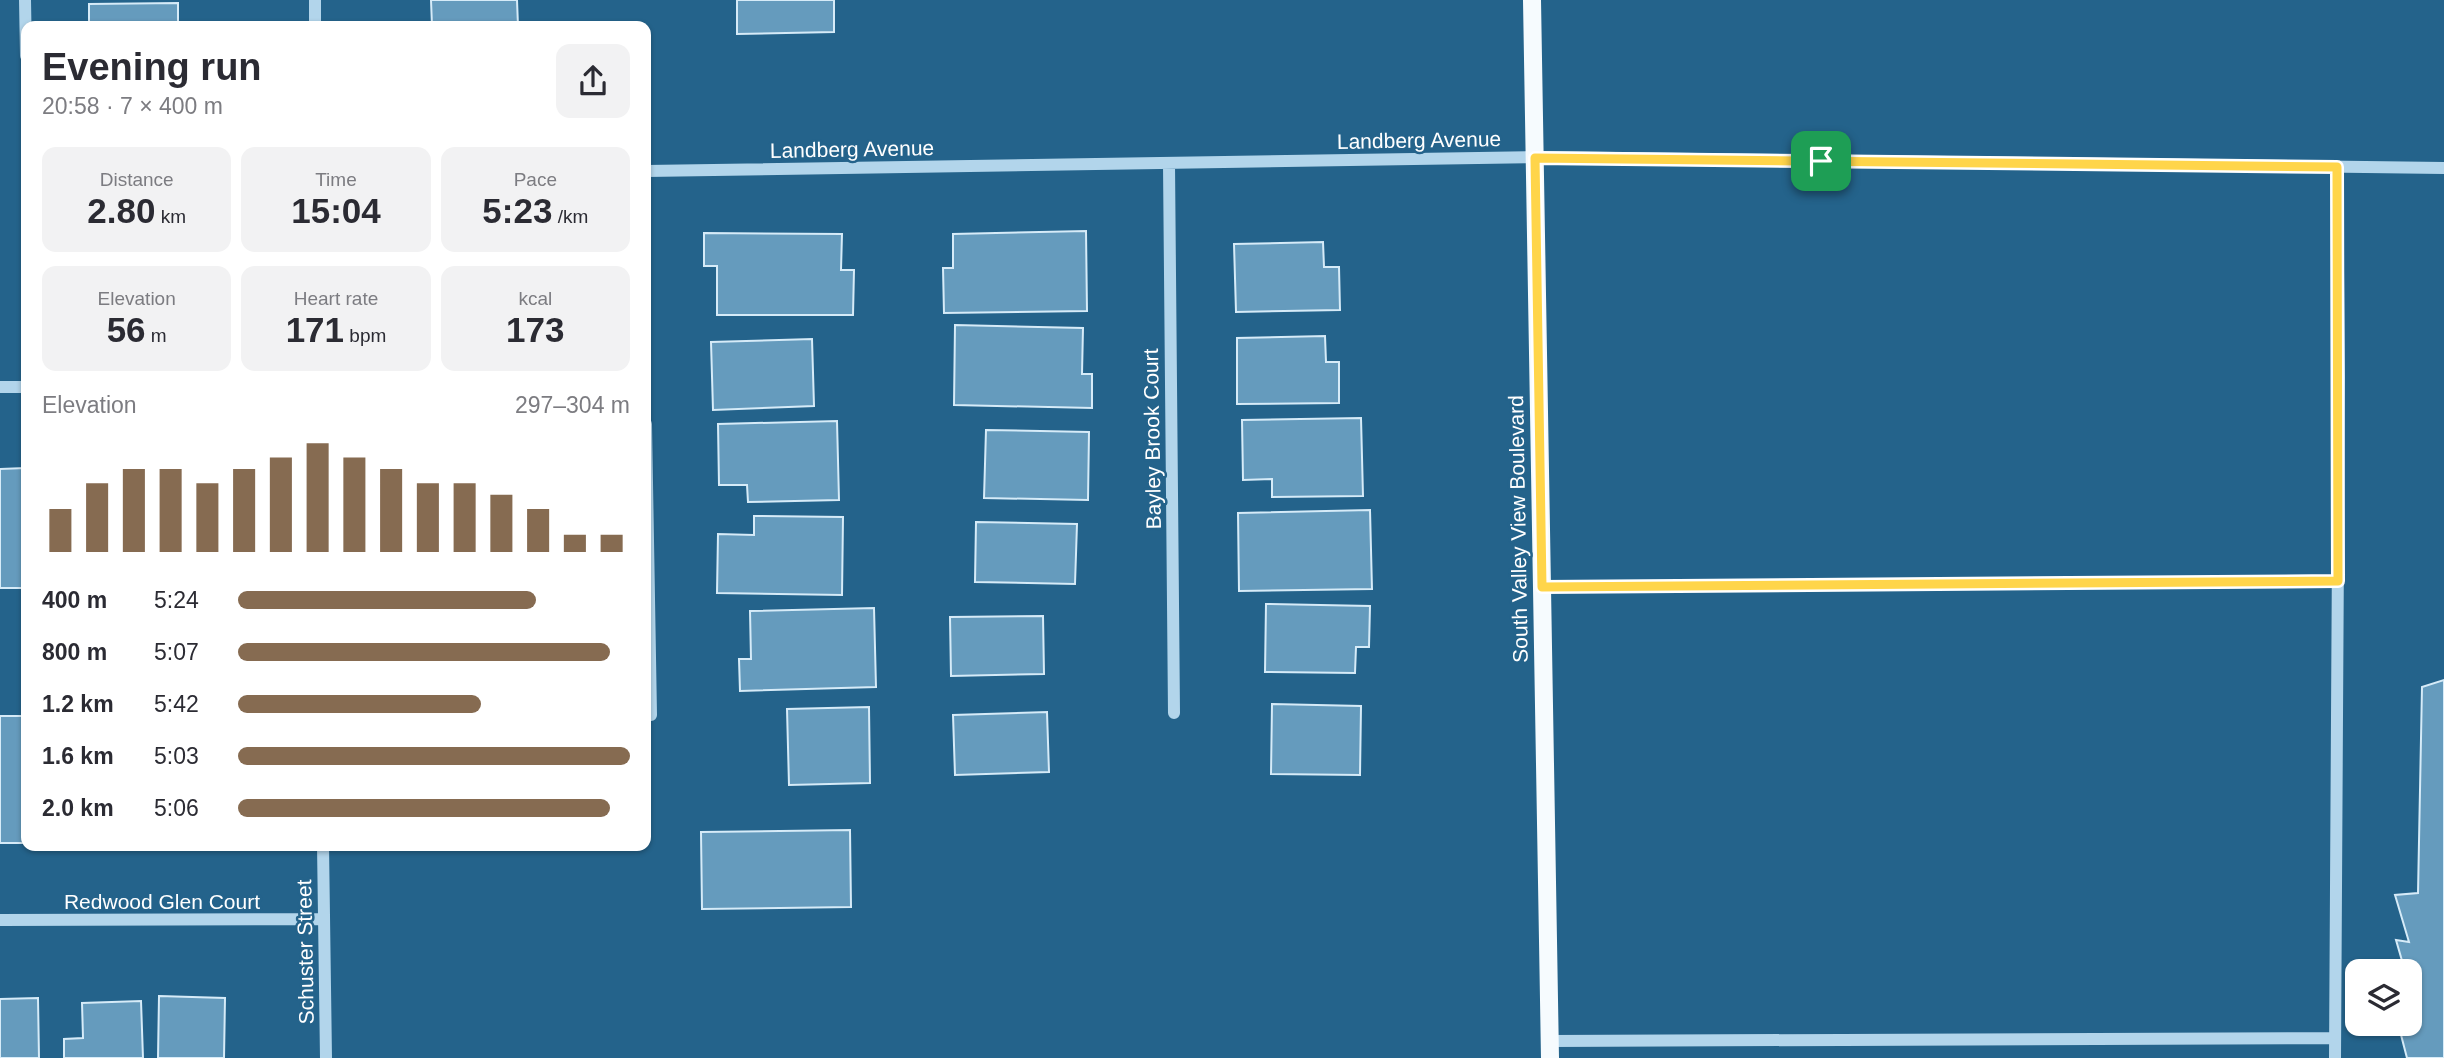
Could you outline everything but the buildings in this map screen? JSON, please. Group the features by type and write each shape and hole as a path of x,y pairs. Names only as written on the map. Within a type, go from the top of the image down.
{"main road":[{"name":"South Valley View Boulevard","path":"1532,0 1550,1050"}],"street":[{"path":"25,0 25,21"},
{"path":"315,0 315,21"},
{"name":"Landberg Avenue","path":"651,171 1535,158 2444,168"},
{"name":"Bayley Brook Court","path":"1169,164 1174,712"},
{"path":"2335,1058 2337,167"},
{"path":"0,387 21,387"},
{"path":"1542,587 2338,581"},
{"name":"Schuster Street","path":"323,851 326,1058"},
{"name":"Redwood Glen Court","path":"0,920 324,919"},
{"path":"1550,1050 2335,1038"}],"route":[{"path":"1535,158 1821,161 2337,167 2338,581 1542,587 1535,158"}]}
